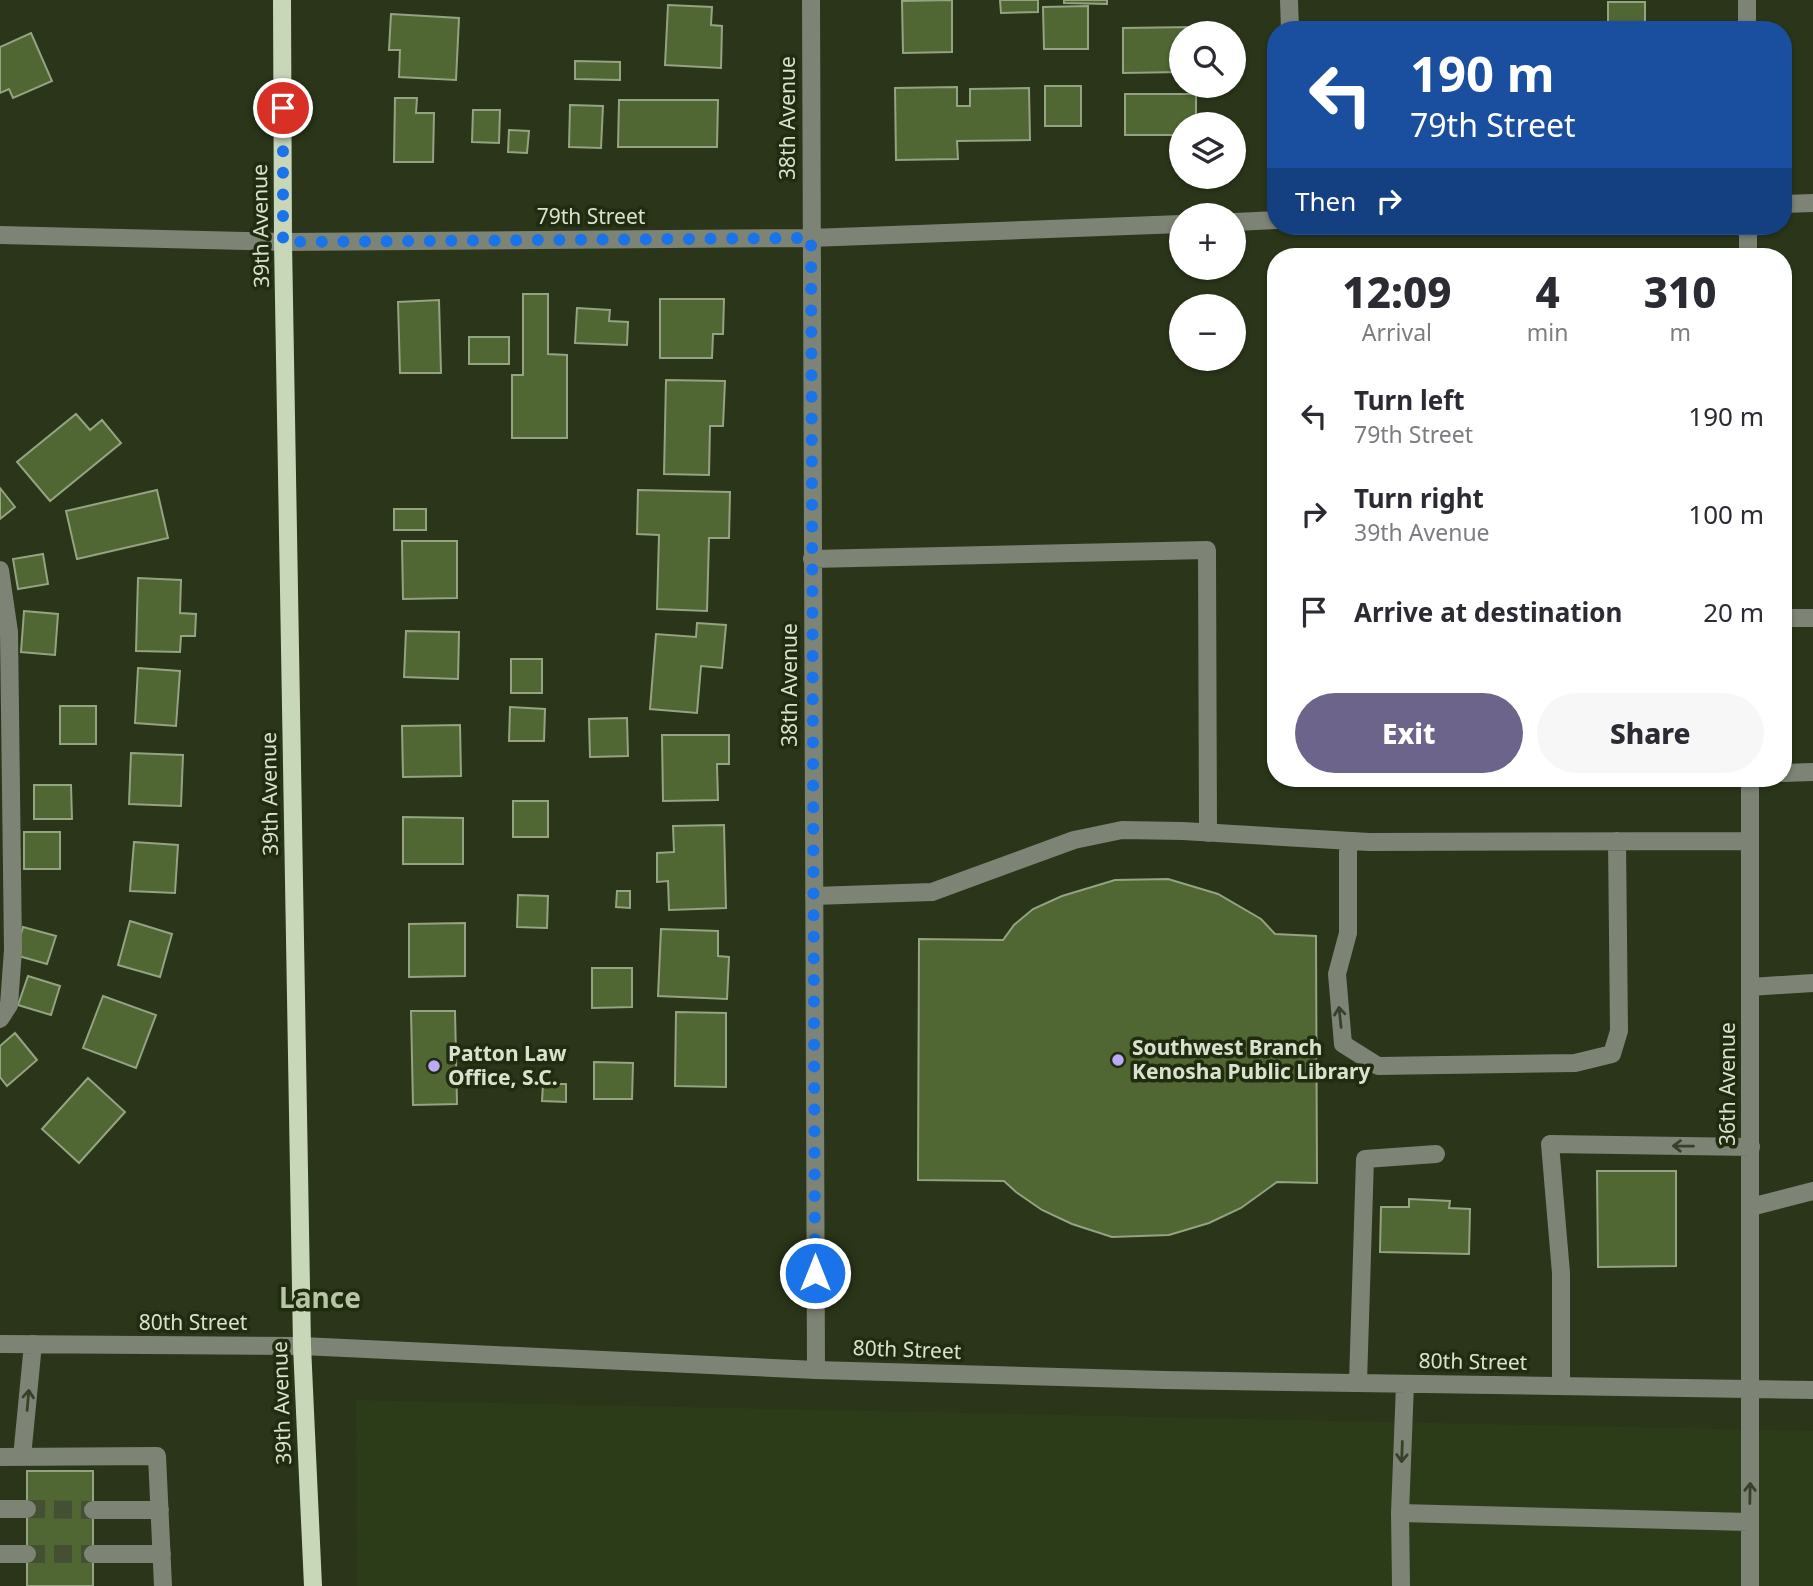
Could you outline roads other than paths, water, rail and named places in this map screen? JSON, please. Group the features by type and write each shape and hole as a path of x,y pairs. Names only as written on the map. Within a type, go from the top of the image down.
{"main road":[{"name":"39th Avenue","path":"282,0 283,242 302,1346 313,1586"}],"street":[{"name":"38th Avenue","path":"811,0 816,1370"},
{"path":"1289,0 1290,21"},
{"path":"1747,0 1747,21"},
{"path":"1792,204 1813,203"},
{"path":"1246,221 1267,220"},
{"name":"79th Street","path":"0,235 283,242 811,238 1169,224"},
{"path":"812,559 1207,550 1208,833"},
{"path":"0,570 9,632 13,950 9,1005 0,1019"},
{"path":"1792,618 1813,618"},
{"path":"1792,773 1813,772"},
{"name":"36th Avenue","path":"1749,787 1751,1586"},
{"path":"814,895 932,892 1074,840 1122,830 1348,841 1750,841"},
{"path":"1348,841 1348,933 1337,974 1343,1044 1378,1066 1575,1063 1612,1054 1619,1031 1617,841"},
{"path":"1750,987 1813,983"},
{"path":"1561,1386 1561,1272 1550,1144 1751,1147"},
{"path":"1358,1383 1365,1159 1436,1154"},
{"path":"1751,1207 1813,1191"},
{"name":"80th Street","path":"0,1344 302,1346 816,1370 1164,1380 1813,1390"},
{"path":"22,1457 33,1344"},
{"path":"1401,1586 1400,1513 1405,1384"},
{"path":"0,1457 158,1456 163,1586"},
{"path":"0,1509 27,1509"},
{"path":"93,1510 160,1510"},
{"path":"1400,1513 1749,1522"},
{"path":"0,1554 27,1554"},
{"path":"93,1554 162,1554"}],"tunnel":[{"path":"27,1509 93,1510"},
{"path":"27,1554 93,1554"}],"place":[{"name":"Southwest Branch Kenosha Public Library","path":"1118,1060"},
{"name":"Patton Law Office, S.C.","path":"434,1066"}],"district":[{"name":"Lance","path":"320,1298"}]}
